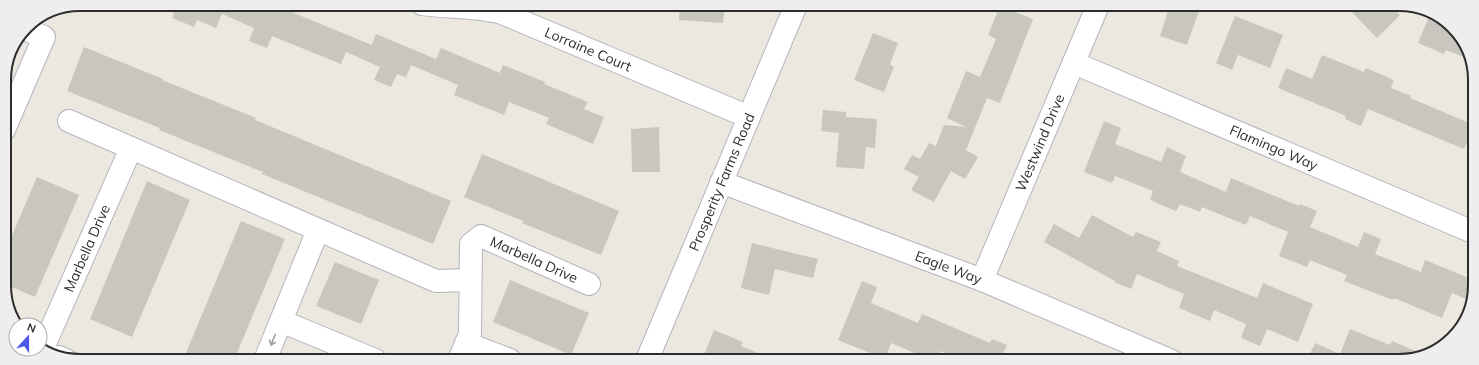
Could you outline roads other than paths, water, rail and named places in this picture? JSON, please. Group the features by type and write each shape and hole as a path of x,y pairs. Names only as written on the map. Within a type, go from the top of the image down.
{"street":[{"name":"Lorraine Court","path":"494,11 502,13 749,117"},
{"name":"Prosperity Farms Road","path":"649,354 793,11"},
{"name":"Westwind Drive","path":"982,280 1096,11"},
{"path":"11,114 44,37 31,31"},
{"name":"Flamingo Way","path":"1074,63 1468,229"},
{"path":"69,121 436,281 470,280"},
{"name":"Marbella Drive","path":"48,337 131,148"},
{"name":"Eagle Way","path":"721,182 982,280 1156,354"},
{"path":"267,354 318,230"},
{"name":"Marbella Drive","path":"475,354 463,352 470,334 470,244 480,236 589,284"},
{"path":"281,321 361,354"}]}
